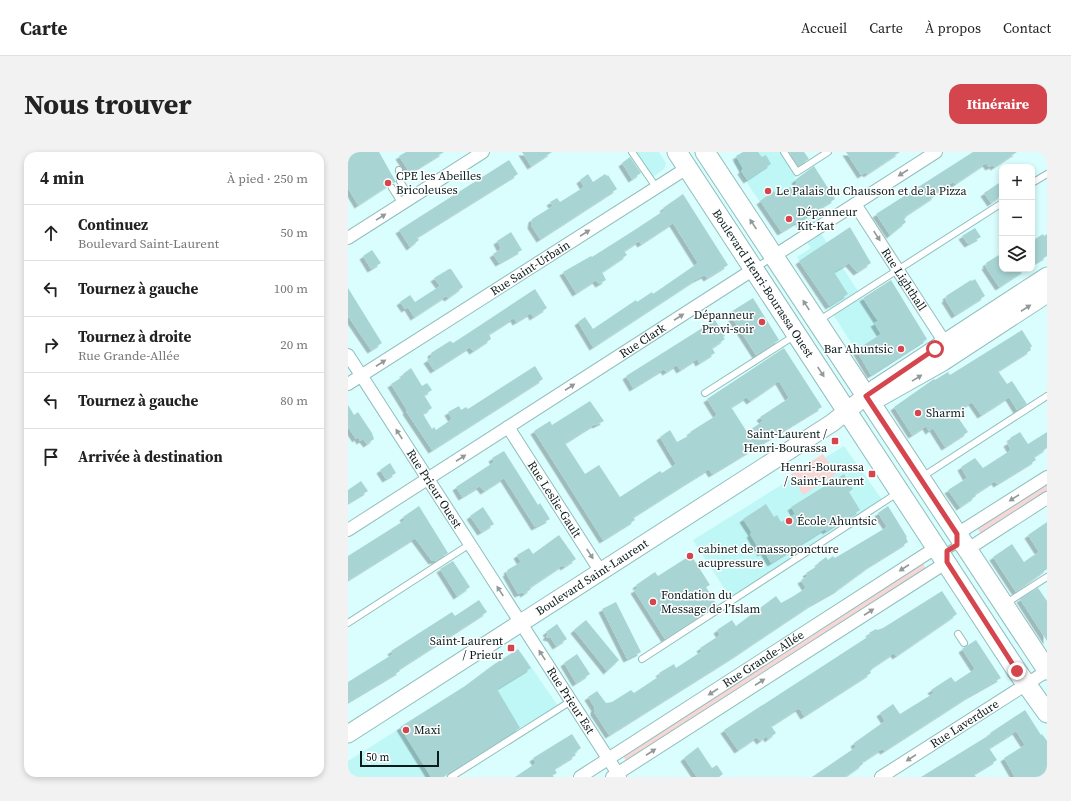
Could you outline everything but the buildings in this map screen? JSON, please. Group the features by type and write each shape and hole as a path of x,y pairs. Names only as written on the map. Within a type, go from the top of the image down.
{"main road":[{"name":"Boulevard Henri-Bourassa Ouest","path":"677,152 701,158 774,256 961,543 1047,670"},
{"name":"Boulevard Henri-Bourassa Ouest","path":"701,158 754,269 797,335 844,415 944,554 1026,684 1047,713"},
{"name":"Boulevard Saint-Laurent","path":"348,734 868,399 905,385 948,349 1047,276"},
{"name":"Boulevard Saint-Laurent","path":"948,349 1047,294"}],"street":[{"path":"348,238 483,152"},
{"name":"Rue Clark","path":"774,256 936,152"},
{"name":"Rue Saint-Urbain","path":"348,384 701,158"},
{"name":"Rue Lighthall","path":"855,204 948,349"},
{"name":"Rue Clark","path":"348,530 754,269"},
{"name":"Rue Prieur Ouest","path":"348,355 521,623"},
{"name":"Rue Leslie-Gault","path":"508,427 601,572"},
{"name":"Rue Grande-Allée","path":"961,543 1047,477"},
{"name":"Rue Grande-Allée","path":"961,543 1047,498"},
{"name":"Rue Grande-Allée","path":"580,777 944,554"},
{"name":"Rue Grande-Allée","path":"617,776 944,554"},
{"name":"Rue Prieur Est","path":"521,623 608,759 617,776"},
{"name":"Rue Laverdure","path":"881,777 1047,670"}],"lane":[{"path":"632,152 656,187"},
{"path":"784,152 797,172 828,152"},
{"path":"398,170 406,201"},
{"path":"1035,182 1047,174"},
{"path":"392,188 406,201"},
{"path":"817,322 999,205"},
{"name":"Rue Clark","path":"754,269 774,256"},
{"path":"704,394 797,335"},
{"path":"920,478 1047,396"},
{"path":"642,659 900,492"},
{"name":"Rue Grande-Allée","path":"944,554 961,543"},
{"path":"348,623 470,544"},
{"path":"1004,605 1047,577"},
{"path":"958,634 964,643"},
{"path":"451,777 571,701"}],"shaded area":[{"path":"636,152 659,152 666,163 664,169 653,177"},
{"path":"747,152 785,152 800,174 794,179 825,228 820,232 875,318 903,301 927,341 872,376 797,257 811,248 794,225 780,232 733,162"},
{"name":"École Ahuntsic","path":"844,446 883,501 731,599 693,540"},
{"path":"823,454 836,474 803,495 791,474"},
{"path":"1047,482 1047,493 982,535 976,527"},
{"path":"922,562 927,570 627,762 622,755"},
{"path":"521,652 558,706 440,777 348,777 348,761"}],"place":[{"name":"CPE les Abeilles Bricoleuses","path":"388,183"},
{"name":"Le Palais du Chausson et de la Pizza","path":"768,191"},
{"name":"Dépanneur Kit-Kat","path":"789,219"},
{"name":"Dépanneur Provi-soir","path":"762,322"},
{"name":"Bar Ahuntsic","path":"901,349"},
{"name":"Sharmi","path":"918,413"},
{"name":"Saint-Laurent / Henri-Bourassa","path":"835,441"},
{"name":"Henri-Bourassa / Saint-Laurent","path":"872,474"},
{"name":"École Ahuntsic","path":"789,521"},
{"name":"cabinet de massoponcture acupressure","path":"690,556"},
{"name":"Fondation du Message de l’Islam","path":"653,602"},
{"name":"Saint-Laurent / Prieur","path":"511,648"},
{"name":"Maxi","path":"406,730"}],"route":[{"path":"935,349 866,396 957,534 957,545 947,551 947,562 1017,671"}]}
